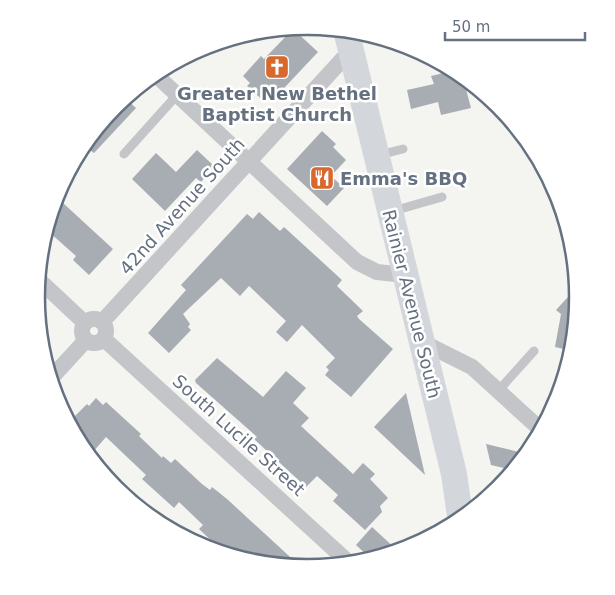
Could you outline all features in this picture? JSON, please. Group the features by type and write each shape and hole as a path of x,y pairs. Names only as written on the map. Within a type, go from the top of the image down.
{"main road":[{"name":"Rainier Avenue South","path":"349,42 454,474 459,511"}],"street":[{"name":"42nd Avenue South","path":"102,322 249,162 349,42"},
{"path":"161,80 357,262 377,272 405,275"},
{"path":"46,286 85,323"},
{"path":"93,318 102,322 107,333 104,339 95,344 86,340 81,332 85,323 93,318"},
{"name":"South Lucile Street","path":"104,339 343,558"},
{"path":"56,372 86,340"},
{"path":"422,342 472,368 537,426"}],"lane":[{"path":"124,154 177,95"},
{"path":"376,155 403,149"},
{"path":"390,212 442,197"},
{"path":"498,391 534,352"}],"building":[{"name":"Greater New Bethel Baptist Church","path":"300,35 318,52 271,102 268,99 265,102 247,86 250,83 243,76 261,56 264,59 286,36"},
{"path":"444,73 466,88 471,108 441,115 438,102 411,109 407,90 434,84 431,76"},
{"path":"131,103 136,108 94,153 90,150 99,138"},
{"path":"322,131 336,144 333,147 346,160 331,176 344,188 327,206 287,169"},
{"path":"197,150 215,167 201,182 196,178 165,211 132,179 156,153 176,172"},
{"path":"63,203 113,249 89,275 73,260 76,256 53,235"},
{"path":"259,212 280,231 284,227 342,280 337,286 363,311 357,316 359,319 393,349 351,397 325,375 329,370 326,367 335,358 302,325 287,342 276,332 286,321 249,286 240,296 221,278 183,314 190,324 188,327 191,330 169,353 148,333 186,290 181,285 247,214 253,219"},
{"path":"570,295 568,332 565,349 555,347 561,314 556,310"},
{"path":"217,358 263,397 286,371 306,388 293,403 309,418 301,426 353,474 363,463 375,474 370,479 388,498 380,506 382,512 365,530 333,501 338,495 317,476 306,487 254,439 257,437 196,383 195,380"},
{"path":"406,393 425,475 374,427"},
{"path":"96,398 103,405 106,402 141,434 139,436 162,458 163,456 171,463 175,459 202,484 210,490 212,487 292,559 256,555 213,542 199,529 203,525 179,502 174,508 142,479 146,475 106,437 94,450 74,417 87,404 89,406"},
{"path":"486,444 519,452 507,469 491,465"},
{"path":"372,527 392,546 365,553 356,545"}],"place":[{"name":"Greater New Bethel Baptist Church","path":"277,67"},
{"name":"Emma's BBQ","path":"322,178"}]}
